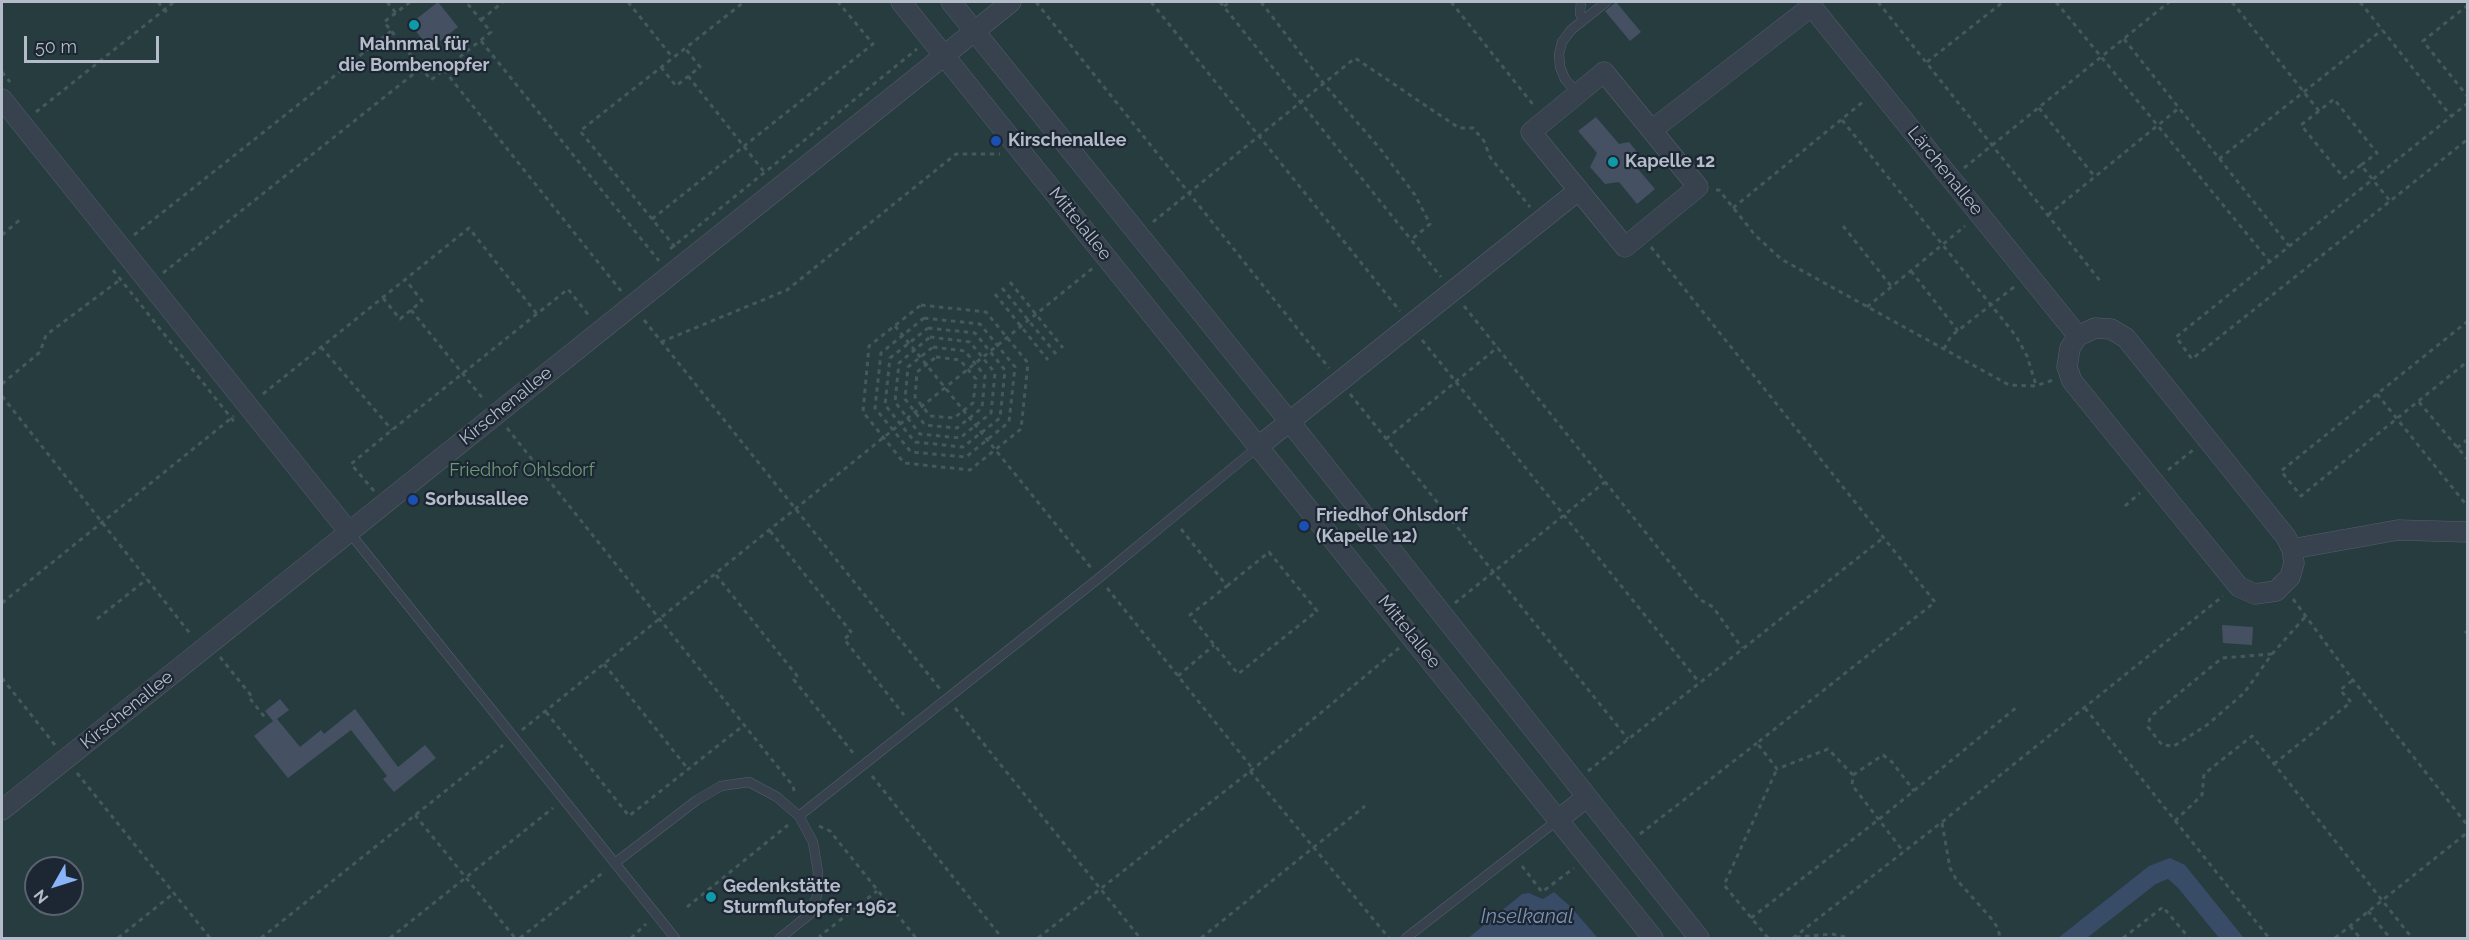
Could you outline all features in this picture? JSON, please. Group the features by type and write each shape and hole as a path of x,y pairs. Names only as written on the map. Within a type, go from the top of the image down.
{"street":[{"name":"Mittelallee","path":"901,2 1653,939"},
{"name":"Mittelallee","path":"951,2 1290,422 1699,939"},
{"name":"Kirschenallee","path":"2,810 349,532 375,497 626,298 670,275 1011,2"},
{"name":"Lärchenallee","path":"1652,130 1810,4 2078,336"},
{"path":"1604,72 1698,187 1625,247 1531,132 1578,94 1604,72"},
{"path":"8,93 137,267 157,277 248,406 349,532"},
{"path":"1259,446 1579,190"},
{"path":"2103,328 2111,329 2126,338 2286,537 2292,549 2292,570 2284,585 2266,594 2255,594 2239,587 2232,579 2070,376 2067,357 2078,336 2088,330 2103,328"},
{"path":"2292,549 2398,530 2468,532"},
{"path":"1559,819 1587,797"}],"lane":[{"path":"1581,2 1580,14 1584,19"},
{"path":"1578,94 1565,79 1560,67 1559,54 1562,42 1571,30 1606,2"},
{"path":"799,816 1099,578 1259,446"},
{"path":"349,532 675,939"},
{"path":"615,863 698,800 721,786 749,782 777,797 799,816 813,842 818,872 817,896 810,914 780,939"},
{"path":"1406,939 1559,819"}],"path":[{"path":"158,2 169,15"},
{"path":"28,118 174,2"},
{"path":"387,2 396,13"},
{"path":"410,2 384,22 431,80 491,32 466,2"},
{"path":"481,20 503,2"},
{"path":"628,2 674,58"},
{"path":"687,261 580,131 744,2"},
{"path":"652,219 873,44 838,2"},
{"path":"1151,2 1699,682"},
{"path":"1220,2 1699,598 1713,607 1742,648"},
{"path":"1224,6 1231,2"},
{"path":"1261,2 1324,84 1382,151 1415,195 1430,224 1410,240"},
{"path":"1450,2 1546,120"},
{"path":"1878,2 2101,282"},
{"path":"1927,63 2003,2"},
{"path":"2056,2 2270,262"},
{"path":"1951,178 2169,2"},
{"path":"2232,2 2319,111"},
{"path":"2360,2 2451,116"},
{"path":"2468,5 2423,41 2468,97"},
{"path":"2219,159 2382,30"},
{"path":"127,226 135,235 391,31"},
{"path":"650,265 931,38"},
{"path":"2124,39 2289,246"},
{"path":"481,41 670,275"},
{"path":"661,67 676,86 700,67 686,48"},
{"path":"1138,235 1355,58 1459,128 1473,128 1484,141 1490,157 1541,221"},
{"path":"157,277 421,68"},
{"path":"444,70 1140,939"},
{"path":"2,72 8,93"},
{"path":"688,76 778,188"},
{"path":"1733,208 1879,89"},
{"path":"2334,99 2377,153 2344,178 2301,125 2319,111 2334,99"},
{"path":"2468,103 2175,337 2192,359 2468,140"},
{"path":"28,105 28,118"},
{"path":"2039,108 2095,177"},
{"path":"2048,215 2179,108"},
{"path":"1842,120 2016,336 2027,356 2037,386"},
{"path":"661,342 788,290 956,154 1004,154 1016,144"},
{"path":"2361,165 2390,201"},
{"path":"1698,187 1719,190 1755,235 1781,259 2009,385 2037,386 2070,376"},
{"path":"1867,307 1979,214"},
{"path":"2,235 22,218"},
{"path":"1843,226 1892,286"},
{"path":"268,403 262,394 469,228 537,314"},
{"path":"1626,845 1935,602 1686,293 1641,233"},
{"path":"261,939 716,575 1107,257"},
{"path":"2,384 40,352 46,335 137,267"},
{"path":"1910,270 1958,331"},
{"path":"1944,349 1951,336 2029,275"},
{"path":"157,277 171,280"},
{"path":"382,298 400,319 422,301 405,279"},
{"path":"1010,282 1064,348"},
{"path":"626,298 627,284"},
{"path":"1002,288 1056,354"},
{"path":"382,483 375,497 351,464 568,289 594,323"},
{"path":"995,294 1048,360"},
{"path":"612,296 626,298"},
{"path":"921,305 986,312 1028,363 1021,429 970,470 904,463 862,412 869,346 895,326 921,305"},
{"path":"594,323 596,309"},
{"path":"411,310 793,786 799,816"},
{"path":"924,318 980,324 1015,367 1009,422 966,457 910,452 875,408 881,352 903,335 924,318"},
{"path":"2468,321 2281,471 2301,496 2468,361"},
{"path":"895,326 1389,939"},
{"path":"927,328 975,333 1005,370 1000,418 963,447 915,442 885,405 890,358 909,343 927,328"},
{"path":"930,337 970,342 983,357 995,373 991,413 960,438 920,434 895,402 899,363 930,337"},
{"path":"321,347 392,430"},
{"path":"933,347 965,351 985,376 982,408 957,428 925,425 905,399 908,368 921,357 933,347"},
{"path":"1386,439 1498,347"},
{"path":"936,357 960,360 976,378 973,403 954,418 930,416 915,397 917,372 927,365 936,357"},
{"path":"490,407 493,393"},
{"path":"2377,394 2468,507"},
{"path":"2,396 147,579 254,698 251,700 267,720"},
{"path":"2418,401 2468,460"},
{"path":"2,603 248,406"},
{"path":"2457,447 2468,439"},
{"path":"1443,614 1605,482"},
{"path":"1172,518 1227,586"},
{"path":"770,531 852,633 844,639 913,725"},
{"path":"1575,781 1882,538"},
{"path":"1269,552 1317,611 1238,674 1190,615 1227,586 1269,552"},
{"path":"716,575 798,677 794,680 1002,939"},
{"path":"97,619 147,579"},
{"path":"1794,938 2226,594 2232,579"},
{"path":"2284,585 2353,680 2468,826"},
{"path":"2272,654 2222,658 2150,717 2148,728 2162,745 2174,746 2207,725 2244,693 2272,654 2306,618"},
{"path":"1038,939 1251,770 1412,637"},
{"path":"1178,676 1214,645"},
{"path":"604,664 688,769"},
{"path":"2,678 210,939"},
{"path":"2274,764 2351,702 2340,690 2353,680"},
{"path":"1751,918 1878,820 2017,707"},
{"path":"2085,708 2269,939"},
{"path":"545,711 629,816 744,725"},
{"path":"2175,820 2202,795 2204,774 2252,736 2412,939"},
{"path":"1757,743 1777,769"},
{"path":"1768,939 1724,885 1777,769 1828,749 1853,775"},
{"path":"1904,851 1852,785 1853,775 1883,754 1914,791"},
{"path":"390,939 564,799"},
{"path":"1202,939 1365,806"},
{"path":"415,815 515,939"},
{"path":"799,816 830,831 916,939"},
{"path":"687,907 799,816"},
{"path":"1942,822 1950,868 1956,879 1998,928 2000,939"},
{"path":"2335,939 2468,832"},
{"path":"1513,855 1542,892 1574,868"},
{"path":"520,939 615,863"},
{"path":"822,939 820,936 878,891"},
{"path":"118,939 174,893"},
{"path":"2123,939 2163,907 2188,939"},
{"path":"2368,911 2390,939"},
{"path":"631,939 656,915"},
{"path":"2350,926 2360,939"},
{"path":"1794,938 1832,934 1849,939"}],"green space":[{"name":"Friedhof Ohlsdorf","path":"2,2 2467,2 2467,938 2244,938 2185,865 2149,867 2058,938 1598,938 1570,906 1554,892 1543,899 1532,894 1522,894 1468,938 2,938"},
{"path":"2168,879 2219,938 2087,938 2156,884"}],"water":[{"path":"2170,858 2185,865 2244,938 2219,938 2168,879 2156,884 2087,938 2058,938 2149,866"},
{"name":"Inselkanal","path":"1554,892 1570,906 1598,938 1468,938 1522,894 1529,893 1543,899"}],"building":[{"path":"438,2 458,27 430,49 410,24"},
{"path":"1616,2 1641,32 1630,41 1605,11"},
{"name":"Kapelle 12","path":"1596,117 1619,144 1629,142 1637,152 1632,162 1655,189 1637,204 1619,182 1605,184 1590,167 1597,153 1578,131"},
{"path":"2222,625 2253,627 2252,645 2223,643"},
{"path":"280,699 289,710 277,719 300,747 321,730 324,734 355,709 398,767 425,745 436,758 394,792 383,779 387,776 351,730 288,778 254,736 273,721 265,711"}],"place":[{"name":"Mahnmal für die Bombenopfer","path":"414,25"},
{"name":"Kirschenallee","path":"996,141"},
{"name":"Kapelle 12","path":"1613,162"},
{"name":"Sorbusallee","path":"413,500"},
{"name":"Friedhof Ohlsdorf (Kapelle 12)","path":"1304,526"},
{"name":"Gedenkstätte Sturmflutopfer 1962","path":"711,897"}]}
